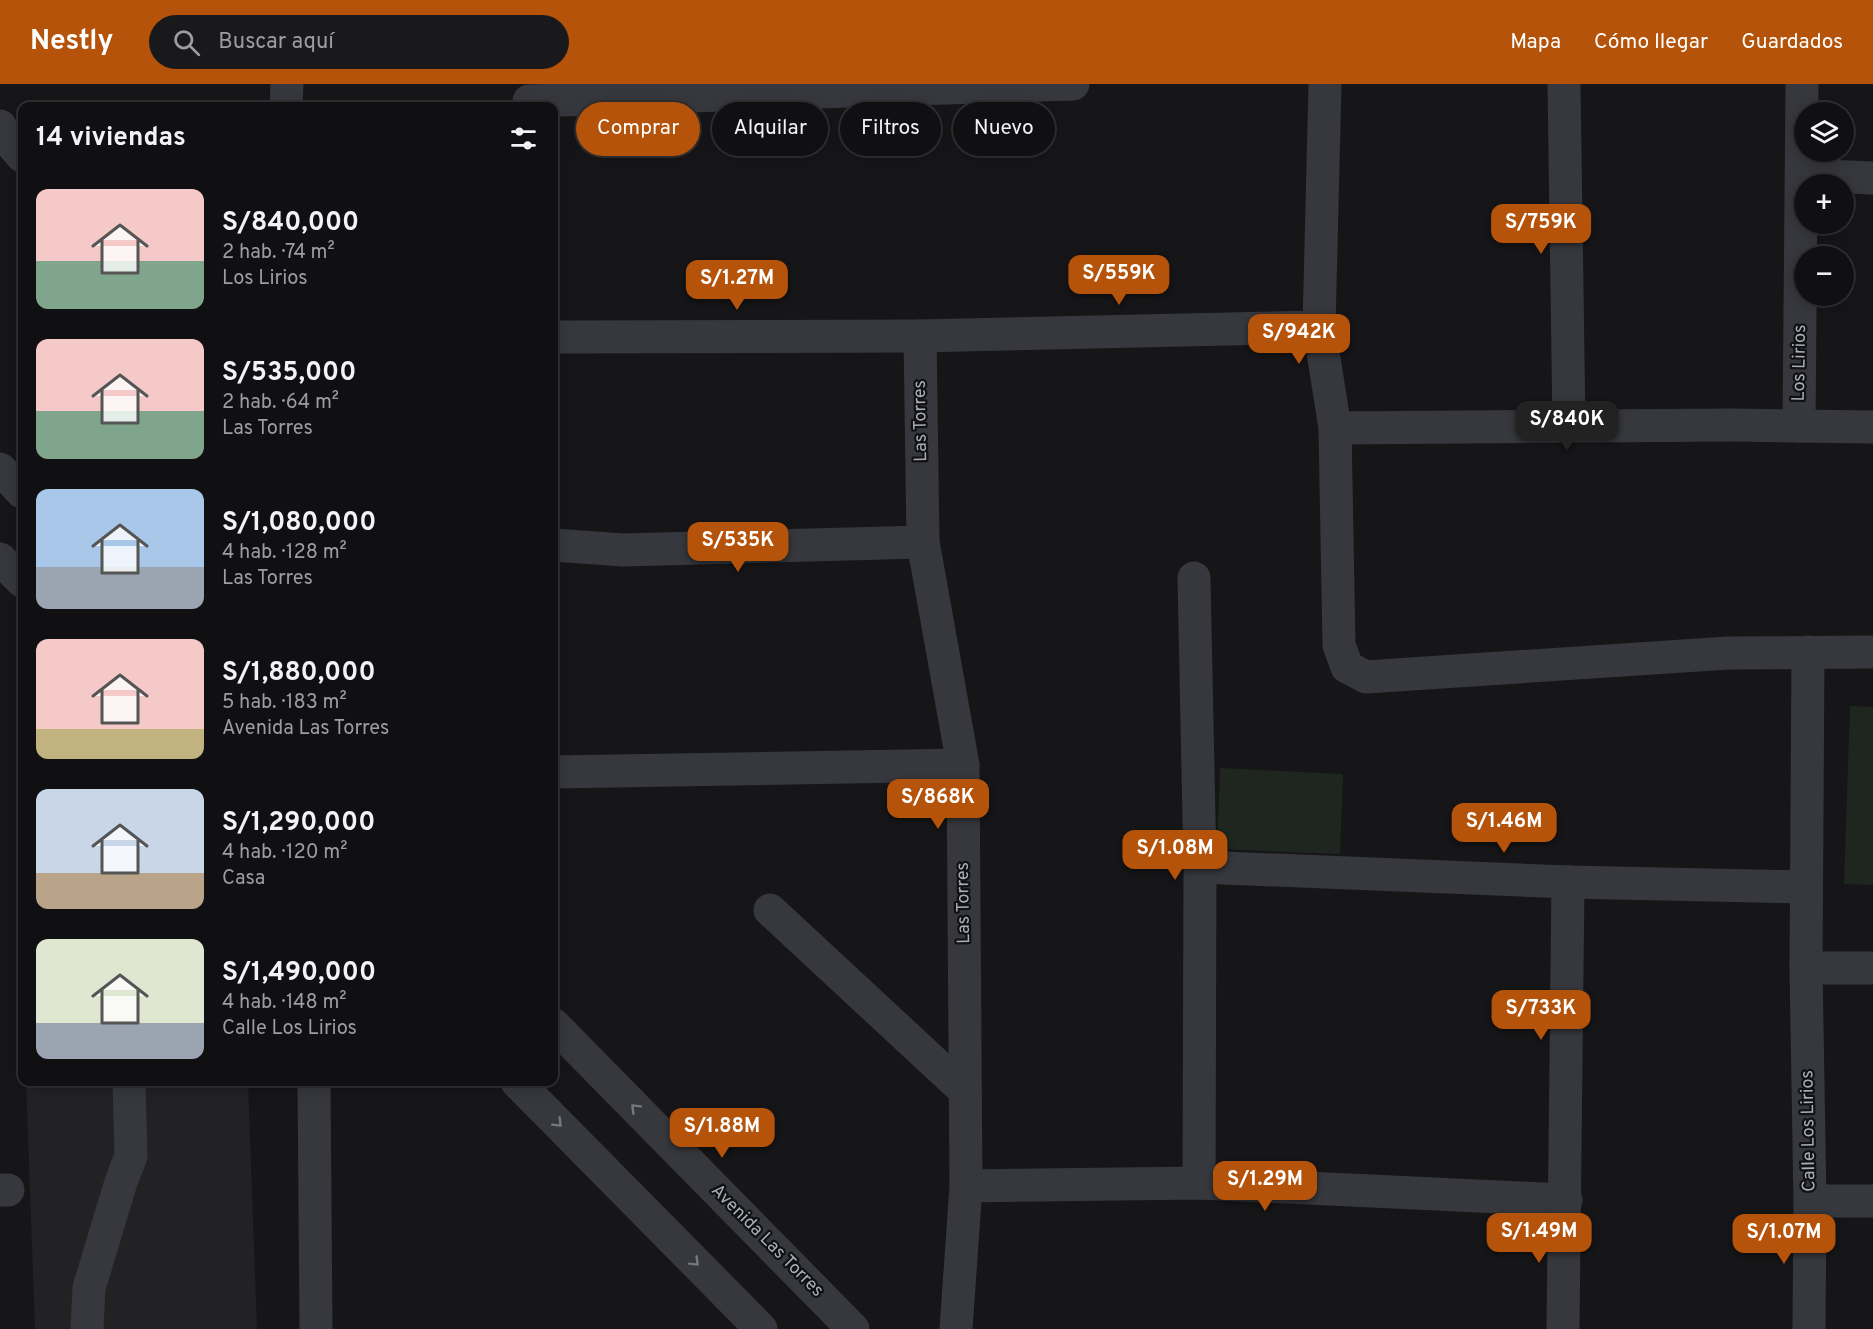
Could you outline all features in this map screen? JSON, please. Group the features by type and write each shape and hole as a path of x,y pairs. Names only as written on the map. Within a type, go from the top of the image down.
{"street":[{"path":"286,102 287,84"},
{"path":"528,97 1073,84"},
{"path":"1325,84 1319,327 1335,428 1339,645 1347,667 1366,676 1728,653 1873,652"},
{"path":"1564,84 1569,426"},
{"name":"Los Lirios","path":"1802,84 1802,174"},
{"path":"0,126 18,151"},
{"path":"1854,177 1873,178"},
{"name":"Los Lirios","path":"1799,426 1801,234"},
{"path":"558,337 920,336 1319,327"},
{"name":"Las Torres","path":"920,336 923,542 963,765 966,1186 956,1329"},
{"path":"1335,428 1873,427"},
{"path":"0,469 18,488"},
{"path":"558,545 623,550 923,542"},
{"path":"0,559 18,577"},
{"path":"1194,578 1200,867 1199,1183"},
{"name":"Calle Los Lirios","path":"1808,652 1806,968 1810,1201 1809,1329"},
{"path":"558,772 963,765"},
{"path":"1200,867 1568,882 1806,886"},
{"path":"1563,1329 1568,882"},
{"path":"770,910 965,1091"},
{"path":"1806,968 1873,968"},
{"name":"Avenida Las Torres","path":"558,1029 853,1329"},
{"path":"87,1329 89,1288 131,1156 129,1086"},
{"path":"314,1086 316,1329"},
{"path":"521,1086 761,1329"},
{"path":"966,1186 1199,1183 1566,1200"},
{"path":"1810,1201 1873,1201"}],"shaded area":[{"path":"1850,706 1873,707 1873,885 1844,884"},
{"path":"1220,768 1343,774 1340,854 1217,849"},
{"path":"26,1086 248,1086 257,1329 35,1329"}]}
